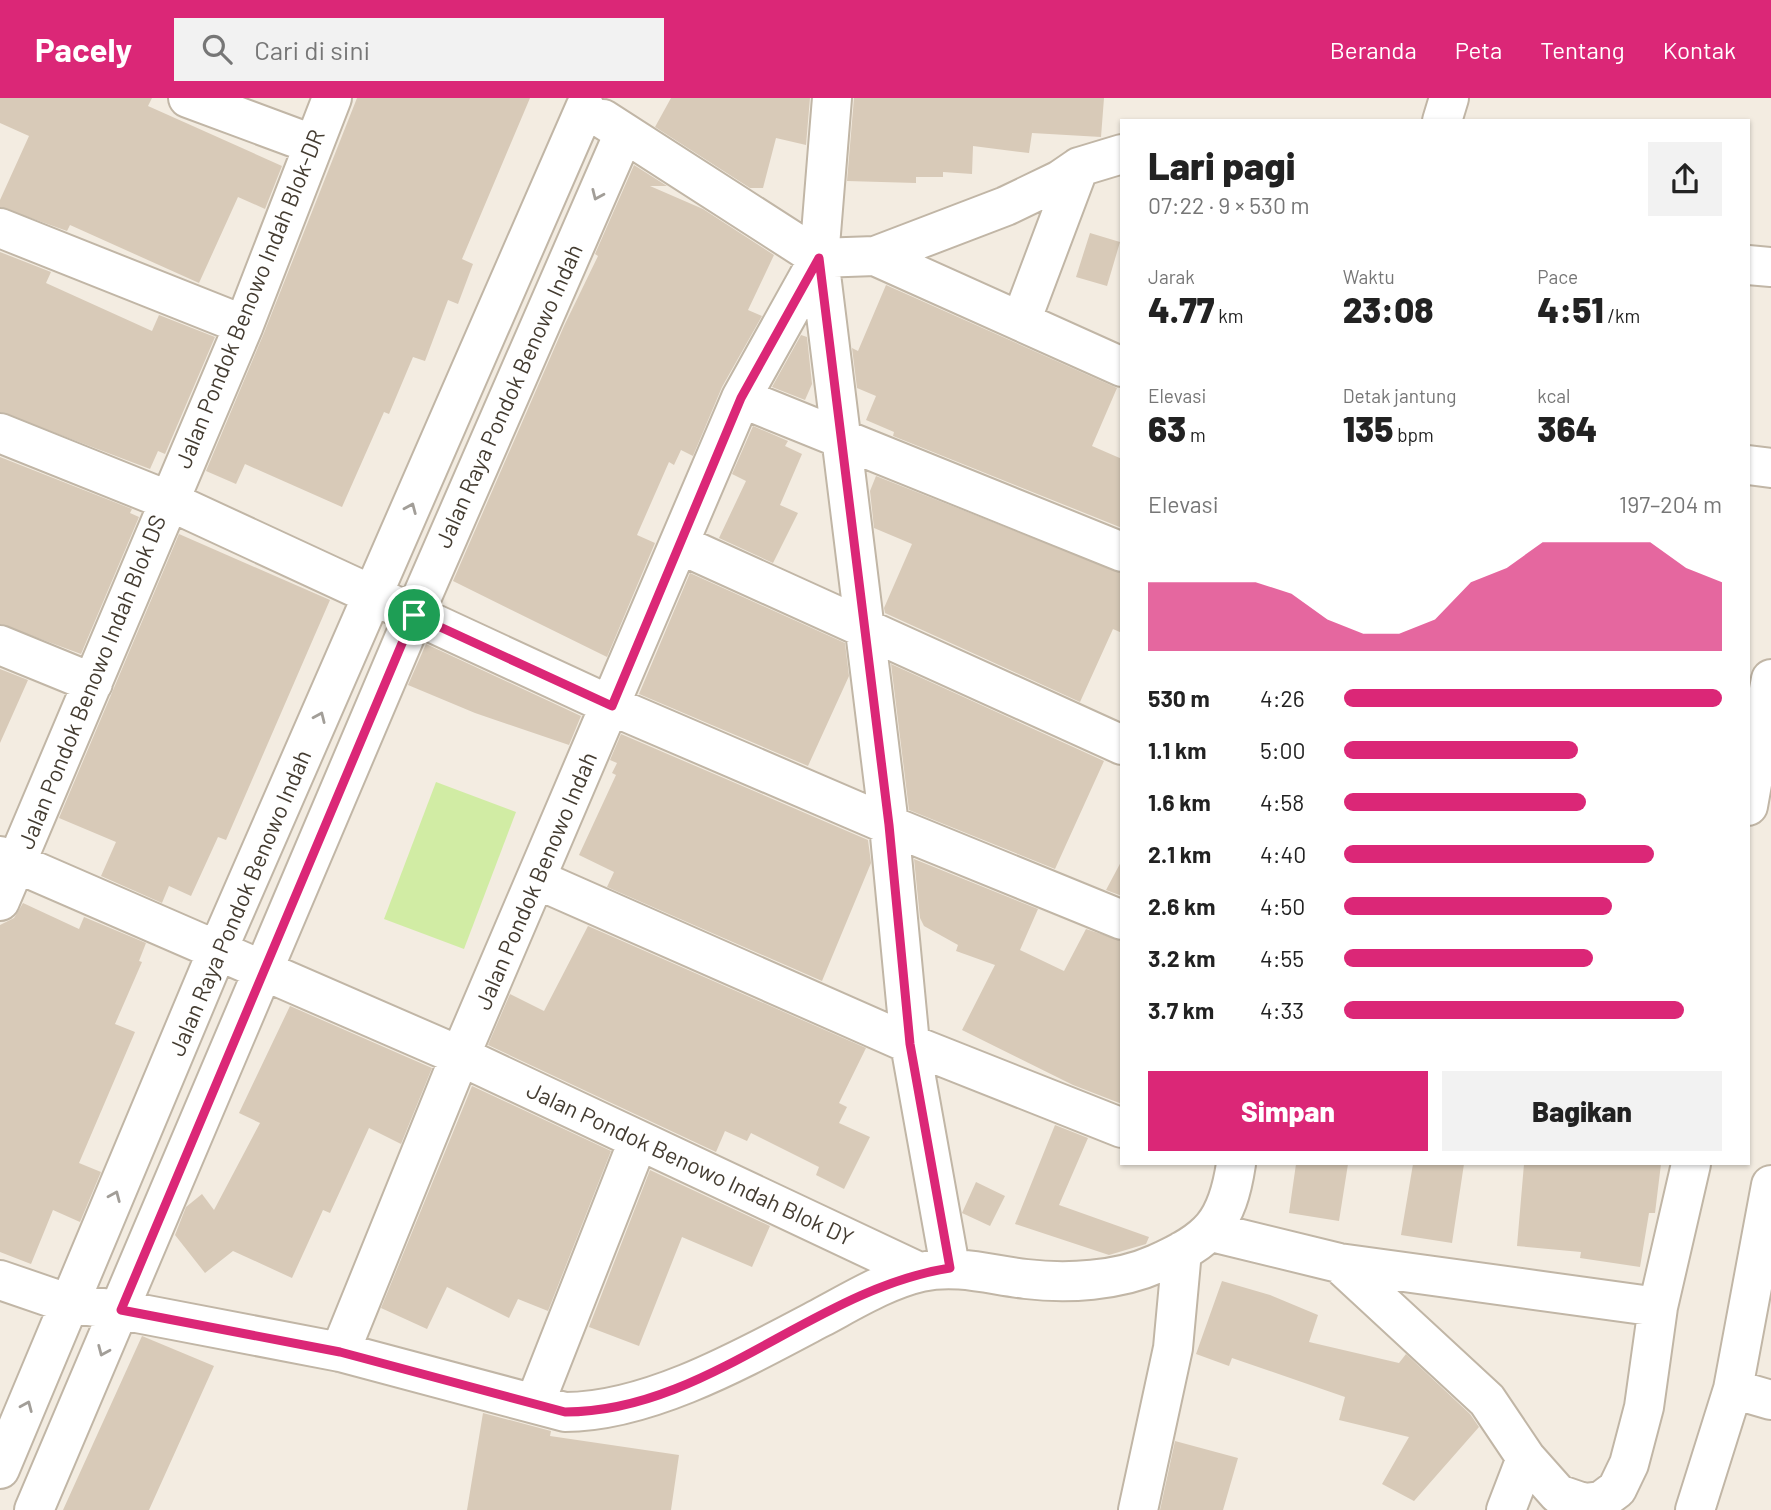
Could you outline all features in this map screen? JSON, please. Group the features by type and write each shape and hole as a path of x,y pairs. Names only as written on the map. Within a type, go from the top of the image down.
{"street":[{"path":"188,98 312,145"},
{"name":"Jalan Pondok Benowo Indah Blok-DR","path":"167,500 244,325 332,98"},
{"path":"832,98 819,258 889,825 935,1270"},
{"path":"1442,119 1448,98"},
{"path":"577,103 819,258 875,256 1006,206 1060,180 1079,167 1120,155"},
{"name":"Jalan Raya Pondok Benowo Indah","path":"0,1469 218,949 373,597 577,103"},
{"name":"Jalan Raya Pondok Benowo Indah","path":"34,1510 414,615 624,133"},
{"path":"1021,321 1079,167"},
{"path":"0,228 244,325"},
{"path":"875,256 1120,366"},
{"name":"Jalan Pondok Benowo Indah","path":"340,1352 460,1056 681,545 741,398 819,258"},
{"path":"1750,265 1771,267"},
{"path":"741,398 1120,551"},
{"path":"0,433 167,500 612,706 889,825 1120,919"},
{"path":"1750,465 1771,468"},
{"name":"Jalan Pondok Benowo Indah Blok DS","path":"0,901 8,860 93,683 167,500"},
{"path":"681,545 1120,744"},
{"path":"0,645 93,683"},
{"path":"1750,789 1762,690"},
{"name":"Jalan Pondok Benowo Indah Blok DY","path":"8,860 460,1056 638,1141 935,1270"},
{"path":"536,879 910,1044 1120,1127"},
{"path":"535,1403 638,1141"},
{"path":"1339,1263 1487,1400 1506,1424 1526,1458 1558,1494 1584,1503 1601,1501 1617,1489 1629,1465 1644,1407 1658,1307 1691,1165"},
{"path":"1138,1510 1197,1242 1231,1193 1228,1167"},
{"path":"1695,1510 1733,1389 1771,1185"},
{"path":"0,1280 70,1304 121,1310 340,1352 565,1412 586,1412 626,1405 668,1391 858,1297 935,1270 1029,1279 1088,1279 1134,1271 1197,1242 1658,1307"},
{"path":"1733,1389 1771,1400"},
{"path":"1506,1510 1526,1458"}],"green space":[{"path":"436,782 516,812 464,949 384,919"}],"building":[{"path":"0,98 152,98 148,106 282,166 265,209 238,197 199,283 70,225 67,231 0,207 0,200 29,136 0,123"},
{"path":"357,98 530,98 462,259 473,264 458,304 448,300 425,361 413,357 389,414 384,412 342,507 245,464 236,484 206,471"},
{"path":"671,98 810,98 806,145 776,138 763,188 750,188 655,127"},
{"path":"854,98 1104,98 1101,137 1032,133 1029,153 973,146 972,174 943,172 943,177 916,177 916,183 847,181"},
{"path":"634,165 667,186 650,186 703,209 774,255 748,310 762,316 722,387 693,456 681,450 674,465 669,462 637,535 655,543 607,657 453,581 564,326 598,256 595,254"},
{"path":"1090,233 1120,242 1107,286 1076,277"},
{"path":"0,252 51,272 46,283 152,331 159,315 215,337 165,454 158,451 150,469 0,412"},
{"path":"886,285 1117,388 1092,446 1120,458 1120,527 893,436 894,432 866,420 876,396 857,388 852,348 858,351"},
{"path":"801,335 807,337 812,384 805,400 772,387"},
{"path":"753,426 788,441 785,446 802,454 780,505 798,513 773,563 719,538 746,481 732,474"},
{"path":"0,457 132,509 130,513 139,517 81,654 0,624"},
{"path":"876,476 1120,572 1120,632 1113,629 1080,702 885,613 884,608 912,544 874,528 870,491"},
{"path":"179,534 330,600 226,840 218,837 191,896 169,886 162,903 101,876 116,842 59,818"},
{"path":"690,573 845,643 849,676 808,766 639,694"},
{"path":"426,644 581,716 569,745 475,713 408,685"},
{"path":"891,664 1104,761 1055,869 909,810"},
{"path":"0,669 28,680 0,743"},
{"path":"621,734 868,840 871,863 822,981 607,887 614,872 579,855 616,775 612,773 617,763 610,760"},
{"path":"914,859 1038,909 1020,950 1064,971 1086,929 1120,940 1120,1103 1073,1085 962,1030 995,965 956,951 958,945 924,926 920,918"},
{"path":"1120,864 1120,895 1106,890"},
{"path":"23,903 79,929 84,917 146,943 139,961 142,962 115,1024 135,1032 79,1163 101,1172 80,1222 53,1210 31,1264 0,1252 0,925 14,918"},
{"path":"588,926 866,1048 839,1103 847,1107 839,1123 870,1137 844,1189 816,1175 819,1167 751,1133 747,1141 725,1131 716,1152 488,1045 510,994 544,1011"},
{"path":"290,1006 432,1068 401,1144 369,1128 330,1213 323,1210 292,1278 233,1251 205,1273 175,1235 186,1207 202,1194 214,1210 260,1123 239,1113"},
{"path":"472,1086 611,1151 548,1311 518,1299 509,1318 447,1287 427,1329 381,1308"},
{"path":"1055,1125 1088,1138 1059,1205 1149,1237 1146,1244 1109,1255 1015,1224"},
{"path":"1296,1165 1348,1165 1339,1221 1289,1213"},
{"path":"1413,1165 1464,1165 1452,1243 1401,1235"},
{"path":"1524,1165 1661,1165 1655,1213 1649,1213 1640,1267 1580,1258 1581,1252 1517,1246"},
{"path":"650,1170 770,1226 752,1267 682,1237 639,1346 589,1327"},
{"path":"976,1182 1005,1196 990,1226 962,1213"},
{"path":"1222,1281 1270,1295 1318,1315 1309,1342 1399,1363 1406,1354 1470,1414 1479,1427 1414,1501 1382,1484 1409,1437 1339,1420 1345,1397 1232,1358 1229,1366 1196,1354"},
{"path":"142,1336 214,1366 149,1510 63,1510"},
{"path":"483,1413 551,1431 550,1436 679,1455 671,1510 467,1510"},
{"path":"1175,1441 1238,1458 1223,1510 1160,1510"}],"route":[{"path":"819,258 889,825 910,1044 950,1268 919,1272 858,1297 668,1391 626,1405 586,1412 565,1412 340,1352 121,1310 414,615 612,706 741,398 819,258"}]}
